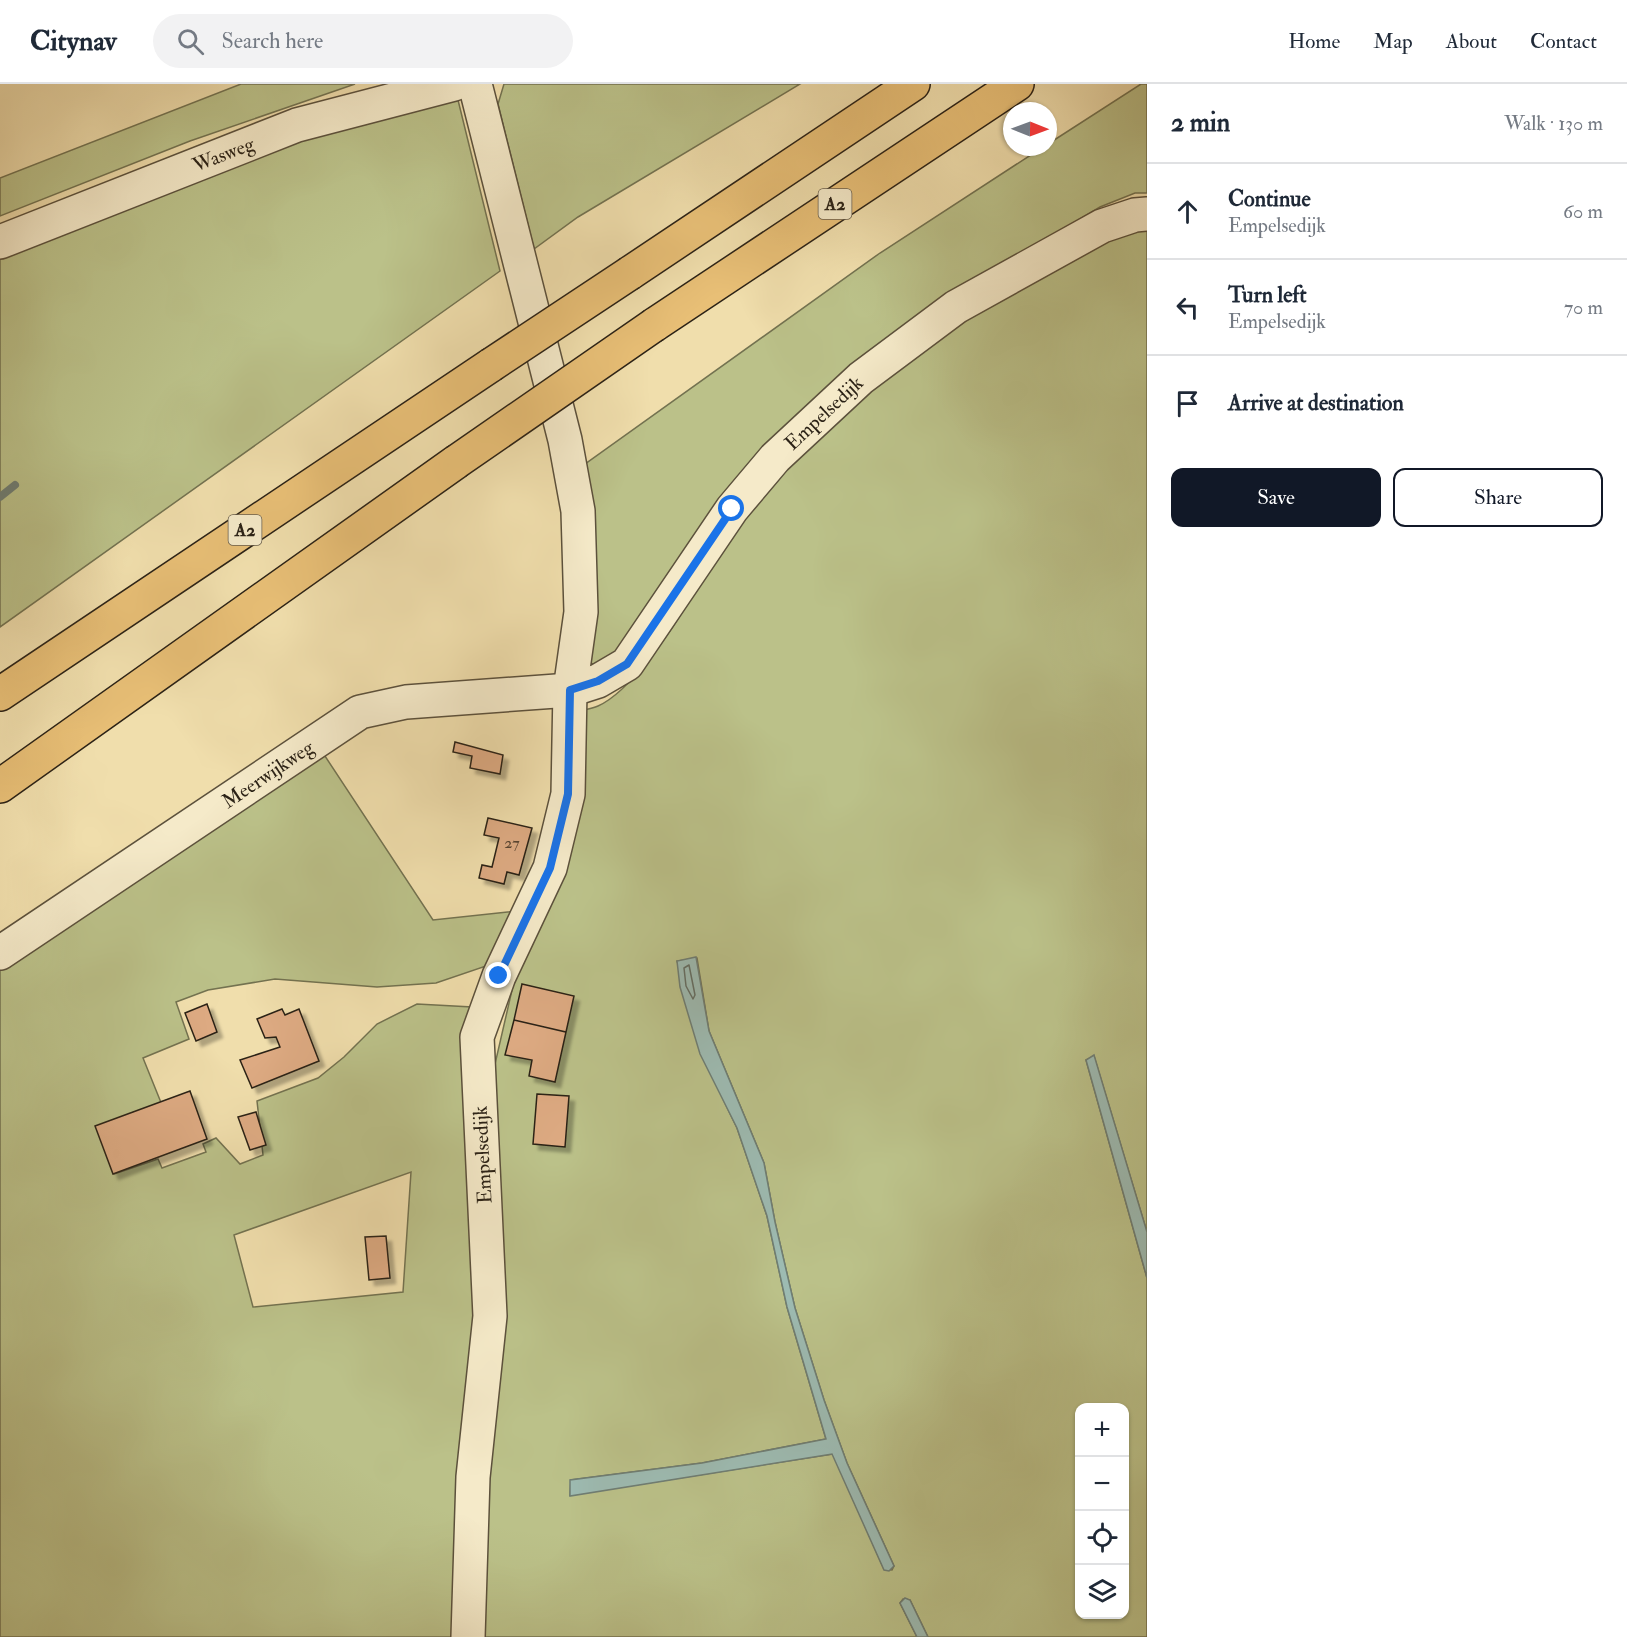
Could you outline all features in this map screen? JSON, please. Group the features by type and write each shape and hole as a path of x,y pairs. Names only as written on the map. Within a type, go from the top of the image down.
{"highway":[{"name":"A2","path":"0,694 913,84"},
{"name":"A2","path":"0,786 456,462 654,325 1017,84"}],"street":[{"name":"Wasweg","path":"0,243 297,125 454,84"},
{"name":"Empelsedijk","path":"468,1637 473,1477 490,1316 477,1037 499,976 550,868 568,794 570,690 581,612 578,511 565,440 475,84"},
{"name":"Empelsedijk","path":"570,690 598,681 627,664 732,509 775,458 861,378 956,307 1102,226 1135,215 1147,214"},
{"name":"Meerwijkweg","path":"0,953 360,712 406,702 570,690"}],"green space":[{"path":"241,84 355,84 190,141 0,216 0,178"},
{"path":"504,84 800,84 578,217 534,249 498,104"},
{"path":"1141,84 1147,84 1147,193 1135,193 1100,207 1037,245 825,393 626,650 596,665 582,660 581,467 880,253 1029,156 1057,156 1057,138"},
{"path":"458,100 500,271 0,627 0,257 277,144"},
{"path":"1147,217 1147,1232 1094,1056 1086,1060 1147,1278 1147,1637 928,1637 910,1600 903,1599 900,1603 917,1637 479,1637 495,1064 576,712 598,706 610,699 637,674 663,641 683,610 717,547 791,465 835,421 933,344 1038,276","holes":["697,958 709,1031 764,1163 795,1308 824,1400 847,1463 894,1566 892,1570 884,1569 833,1454 570,1495 571,1480 702,1463 826,1439 787,1307 767,1216 737,1128 723,1099 677,961"]},
{"path":"321,750 433,920 518,911 495,963 436,983 377,987 275,979 208,990 176,1002 189,1039 143,1058 162,1105 97,1127 114,1174 158,1159 162,1168 206,1152 203,1144 216,1138 240,1164 263,1155 257,1101 318,1078 344,1057 377,1024 417,1004 472,1007 474,1368 456,1637 0,1637 0,970","holes":["411,1172 403,1292 253,1307 234,1235"]}],"water":[{"path":"696,957 709,1031 764,1163 795,1308 847,1463 894,1566 889,1571 884,1570 832,1454 570,1496 570,1480 702,1463 826,1439 787,1307 767,1216 737,1128 700,1054 680,987 677,961"},
{"path":"1094,1055 1147,1232 1147,1278 1086,1060"},
{"path":"905,1598 910,1600 928,1637 917,1637 900,1603"}],"building":[{"path":"455,742 503,755 500,774 470,768 472,756 453,752"},
{"path":"488,818 532,828 519,875 507,872 504,884 479,878 482,865 492,867 499,838 484,835"},
{"path":"522,984 574,996 566,1032 514,1020"},
{"path":"207,1004 217,1032 196,1041 185,1013"},
{"path":"282,1009 285,1015 299,1009 319,1061 252,1088 240,1060 280,1047 276,1037 265,1038 257,1019"},
{"path":"514,1020 566,1032 555,1082 529,1076 532,1060 505,1055"},
{"path":"190,1091 207,1139 113,1174 95,1126"},
{"path":"537,1094 569,1096 565,1147 533,1144"},
{"path":"256,1112 266,1145 250,1150 238,1117"},
{"path":"386,1236 390,1278 369,1280 365,1237"}],"waterway":[{"path":"0,497 15,485"}],"route":[{"path":"499,976 550,868 568,794 570,690 598,681 627,664 732,509"}]}
